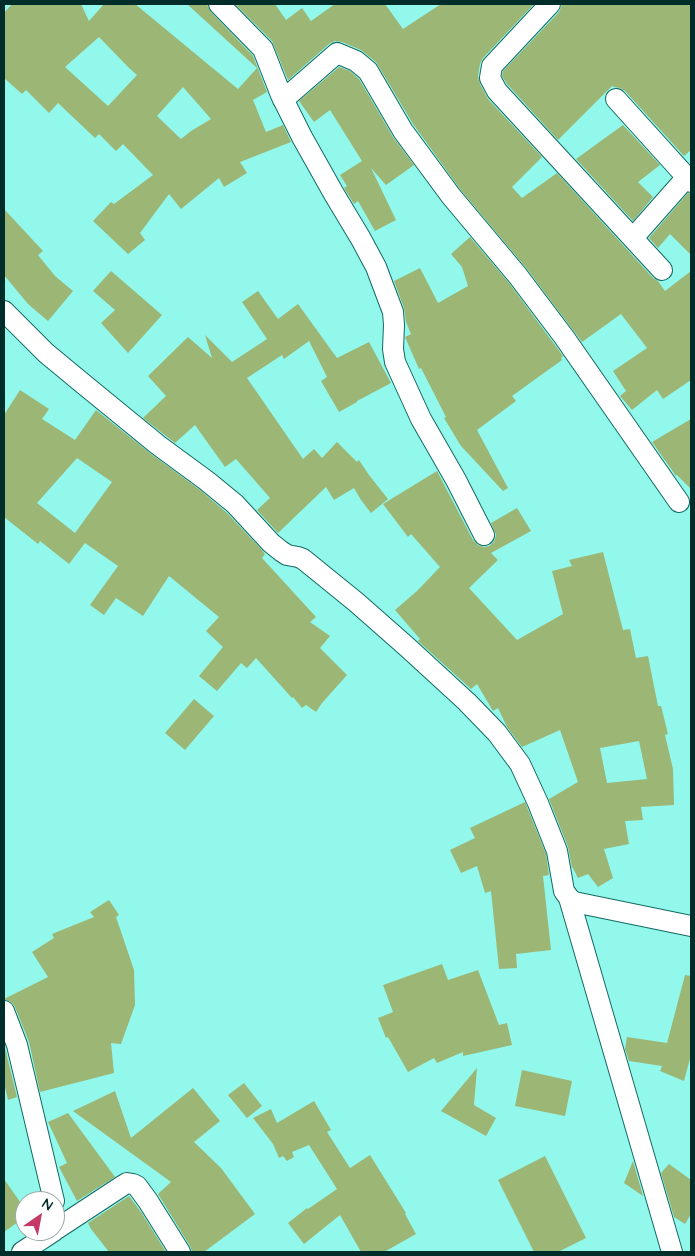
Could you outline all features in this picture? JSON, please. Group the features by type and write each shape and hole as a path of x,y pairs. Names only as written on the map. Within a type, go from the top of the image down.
{"street":[{"path":"219,4 263,49 283,100 302,137 376,267 393,312 393,349 396,362 421,419 456,480 484,535"},
{"path":"550,4 492,66 490,78 497,91 662,270"},
{"path":"283,100 337,53 356,61 368,71 403,131 451,196 518,276 564,336 679,502"},
{"path":"616,99 689,180 633,238"},
{"path":"4,311 46,353 158,445 235,504 276,547 287,555 298,556 303,559 356,602 467,702 497,733 520,764 538,803 557,851 564,891 569,898 574,902 691,926"},
{"path":"569,898 672,1252"},
{"path":"4,1011 17,1045 52,1191"},
{"path":"65,1223 127,1183 133,1184 137,1186 148,1200 180,1252"},
{"path":"22,1252 38,1241"}],"building":[{"path":"12,4 81,4 89,21 104,4 135,4 238,89 257,68 187,4 207,4 211,12 253,56 267,92 253,100 266,132 283,125 291,142 240,162 247,173 224,187 219,178 181,209 169,194 140,233 145,240 128,254 93,221 111,202 114,204 153,175 123,144 116,151 99,134 95,138 58,103 49,113 26,90 22,94 4,78 4,13","holes":["99,37 137,75 108,106 65,67","183,87 211,119 181,139 157,116"]},
{"path":"235,4 275,4 286,20 302,8 311,21 335,4 385,4 403,29 441,4 534,4 483,58 478,76 488,99 542,157 512,187 522,198 557,173 653,278 658,281 665,291 691,271 691,380 663,399 657,390 632,410 620,396 626,391 613,371 647,348 621,314 582,342 527,269 460,189 413,124 376,62 361,50 335,41 329,44 288,80 272,41"},
{"path":"562,4 691,4 691,150 684,156 625,91 620,88 612,86 558,140 507,84 502,76 503,71 559,12"},
{"path":"339,67 350,71 359,79 393,137 414,165 386,185 371,168 396,220 375,231 358,201 354,204 344,188 347,186 340,175 362,161 330,110 314,122 299,101"},
{"path":"623,125 660,165 638,182 653,197 633,221 576,159"},
{"path":"688,193 691,194 691,255 670,234 658,248 649,238"},
{"path":"4,209 43,251 38,255 55,276 73,291 48,321 28,304 4,275"},
{"path":"470,237 509,283 563,356 562,360 512,396 516,401 477,430 508,488 503,491 461,446 444,418 446,417 421,368 419,369 405,337 411,334 394,281 420,268 438,303 468,286 462,267 451,254"},
{"path":"111,271 162,315 128,353 101,323 115,310 93,291"},
{"path":"258,291 278,319 298,304 337,358 369,342 391,383 339,412 321,381 327,377 309,341 284,359 282,355 247,378 303,459 314,449 322,458 337,442 357,462 359,460 388,499 371,513 354,488 334,500 326,487 278,533 257,510 270,498 236,459 225,467 195,425 175,443 143,418 166,396 148,376 188,337 212,358 205,335 232,362 267,339 242,302"},
{"path":"20,390 49,409 42,419 75,440 96,410 227,513 265,554 262,558 316,617 310,622 330,636 320,648 347,675 316,712 306,705 302,708 256,658 247,668 241,663 217,691 199,676 223,647 206,631 219,617 169,576 143,616 116,598 104,615 90,605 118,566 85,543 69,564 40,541 38,544 4,517 4,415","holes":["77,458 112,482 75,533 37,503"]},
{"path":"691,419 691,489 676,476 652,442"},
{"path":"437,471 473,540 478,545 484,547 494,542 496,535 491,523 517,508 531,531 491,553 498,560 469,588 517,640 563,614 552,571 572,566 569,560 603,552 623,630 630,629 636,658 648,656 658,706 661,706 668,734 665,735 673,769 674,805 641,807 643,820 625,821 629,844 604,849 613,878 598,887 588,874 578,878 572,868 568,847 549,799 578,782 560,730 522,747 507,727 498,708 493,711 477,684 471,689 418,641 420,639 395,610 440,567 411,534 408,537 383,504","holes":["639,741 647,779 607,783 600,748"]},
{"path":"194,699 214,716 185,750 165,733"},
{"path":"525,802 546,854 549,875 543,876 551,950 516,954 517,968 499,969 491,891 485,893 477,866 461,873 450,850 475,838 470,828"},
{"path":"109,900 119,915 116,917 134,970 135,1005 121,1044 111,1043 114,1073 40,1092 29,1042 15,1007 11,1002 4,999 48,977 32,952 54,938 52,934 94,917 90,912"},
{"path":"442,964 448,980 478,970 499,1025 507,1023 512,1045 463,1056 463,1052 437,1063 434,1058 408,1072 388,1037 386,1038 378,1018 393,1012 383,985"},
{"path":"685,975 691,976 691,1055 684,1081 660,1071 662,1066 629,1061 625,1049 627,1037 667,1043"},
{"path":"4,1044 17,1097 8,1100 4,1083"},
{"path":"477,1068 474,1105 496,1118 486,1136 441,1111"},
{"path":"522,1070 572,1081 565,1116 515,1106"},
{"path":"244,1083 262,1106 247,1118 228,1095"},
{"path":"193,1088 220,1121 194,1142 221,1168 255,1214 204,1252 192,1252 158,1194 171,1182 73,1111 115,1091 131,1138"},
{"path":"314,1101 331,1130 327,1132 350,1168 370,1155 406,1213 416,1234 384,1252 361,1252 340,1215 304,1244 288,1223 337,1189 309,1145 292,1152 294,1157 287,1161 283,1156 279,1158 273,1144 253,1118 271,1109 277,1123"},
{"path":"68,1113 115,1177 77,1201 59,1167 67,1163 48,1122"},
{"path":"545,1156 586,1238 558,1252 534,1252 498,1180"},
{"path":"633,1161 643,1196 624,1183"},
{"path":"669,1164 691,1180 691,1214 685,1224 674,1217 661,1173"},
{"path":"4,1179 15,1195 15,1224 4,1232"},
{"path":"129,1196 166,1252 109,1252 91,1229 88,1223"}]}
